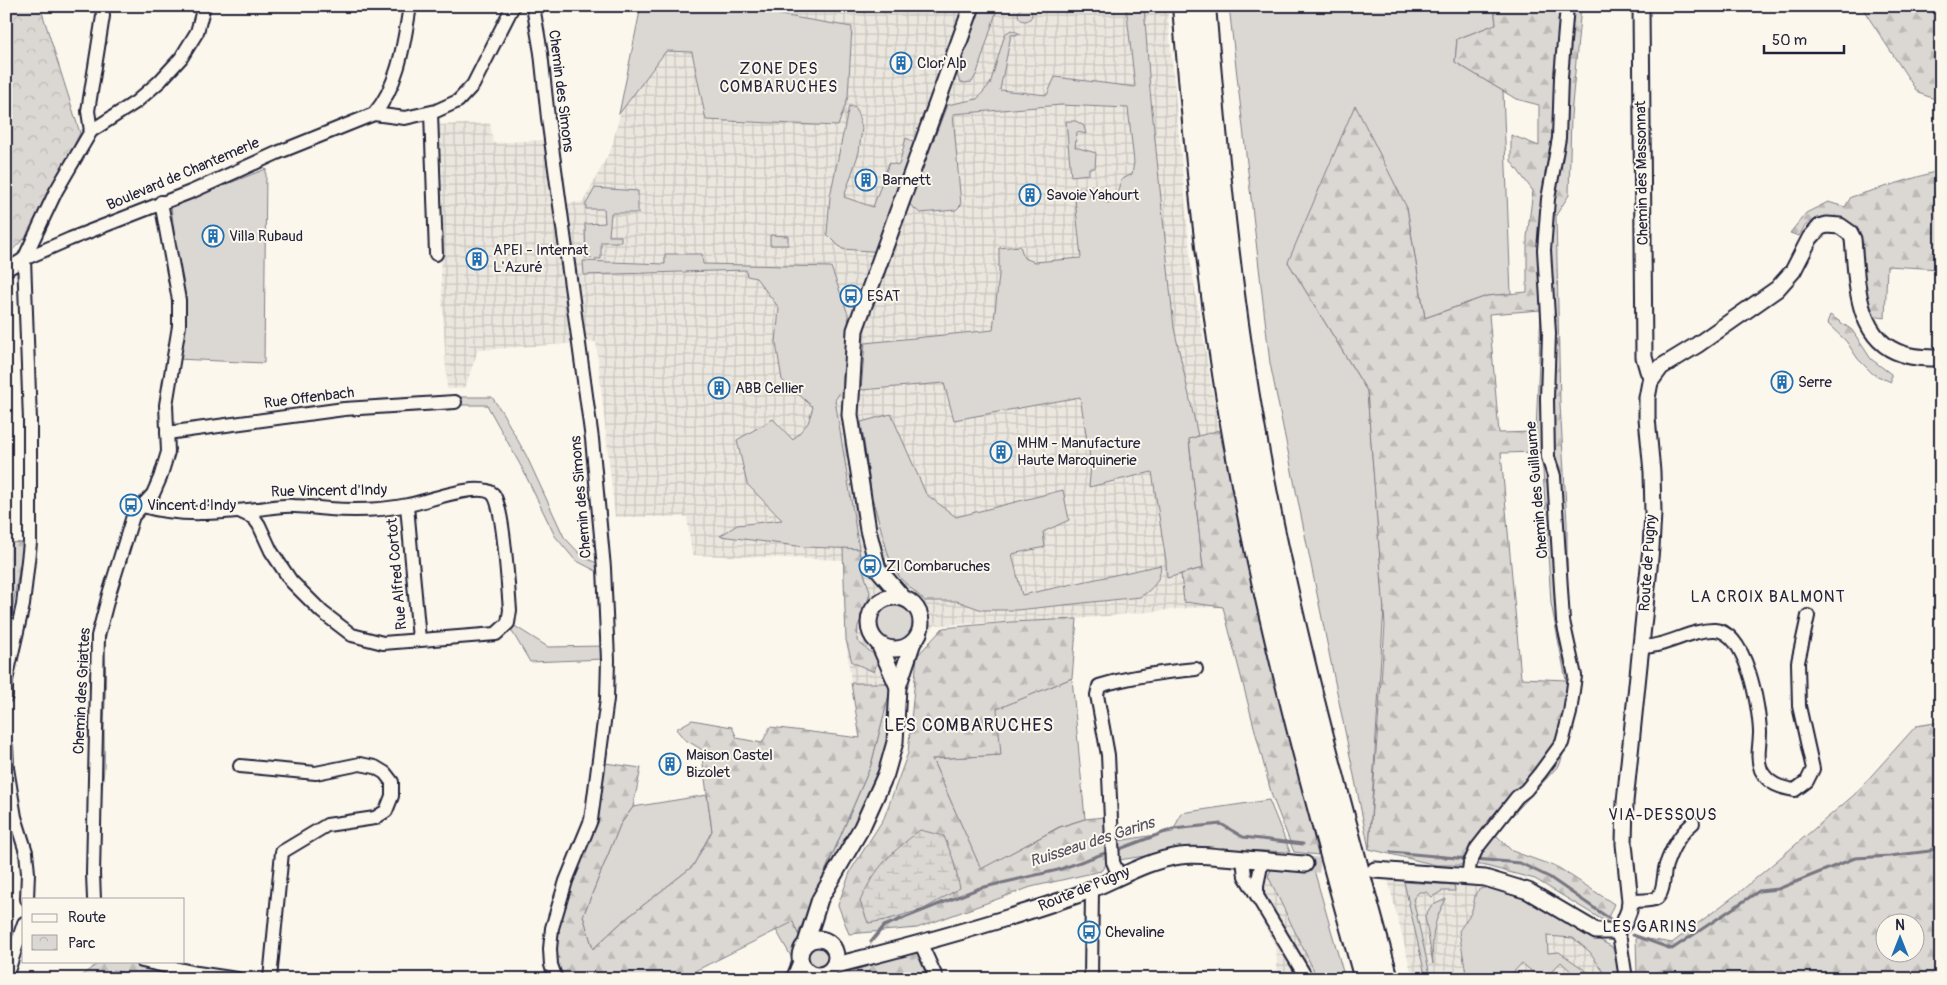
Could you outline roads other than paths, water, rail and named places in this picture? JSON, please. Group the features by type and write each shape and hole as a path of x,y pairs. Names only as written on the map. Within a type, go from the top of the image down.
{"highway":[{"path":"1184,6 1210,279 1236,447 1255,545 1290,696 1366,979"},
{"path":"1204,6 1218,166 1232,290 1255,436 1272,526 1306,678 1386,979"}],"street":[{"path":"91,131 88,111 92,79 100,43 103,16 102,6"},
{"path":"6,696 6,680 23,605 30,536 30,420 24,259 56,191 91,131 136,102 160,81 181,58 197,32 204,6"},
{"path":"410,6 395,77 378,109 400,118 431,113 458,101 473,85 513,6"},
{"name":"Chemin des Simons","path":"533,6 541,53 548,118 592,439 606,600 608,660 607,702 591,820 566,881 552,928 551,965 556,979"},
{"path":"880,601 878,569 868,530 850,415 855,330 972,6"},
{"name":"Chemin des Guillaume","path":"1471,864 1477,848 1562,744 1574,687 1575,676 1563,621 1554,476 1548,457 1549,333 1544,250 1548,199 1559,138 1561,77 1567,6"},
{"name":"Chemin des Massonnat","path":"1641,6 1644,340 1657,372"},
{"name":"Boulevard de Chantemerle","path":"6,270 24,259 161,202 193,191 378,109"},
{"path":"431,113 436,254"},
{"name":"Chemin des Griattes","path":"94,898 98,636 133,516 153,494 168,452 166,405 178,326 179,300 161,202"},
{"path":"1657,372 1777,289 1793,271 1815,232 1820,227 1834,225 1846,229 1852,239 1861,304 1869,326 1878,340 1892,350 1904,355 1941,358"},
{"name":"Route de Pugny","path":"1615,930 1624,923 1629,910 1630,900 1624,827 1652,513 1652,472 1647,398 1650,382 1657,372"},
{"name":"Rue Offenbach","path":"167,433 344,409 454,402"},
{"name":"Rue Vincent d'Indy","path":"144,506 162,512 183,514 239,511 294,505 364,510 407,506 466,491 482,490 491,492 497,500 501,517 510,610 508,623 496,634 384,643 352,635 322,612 291,581 271,551 260,525"},
{"path":"153,494 164,504 183,514"},
{"name":"Rue Alfred Cortot","path":"407,506 419,639"},
{"path":"260,525 263,516 271,508"},
{"path":"239,511 254,518 260,525"},
{"path":"794,979 800,962 800,952 806,943 820,899 862,827 886,774 895,742 898,687 913,642 920,630 920,615 916,607 903,598 878,569"},
{"path":"903,598 895,597 880,601 871,612 869,626 874,639 885,647 900,648 913,642"},
{"path":"1641,647 1652,647 1716,630 1730,636 1741,651 1755,699 1760,732 1758,754 1762,770 1770,782 1781,788 1795,790 1807,782 1813,769 1799,706 1798,662 1808,616"},
{"path":"879,644 898,687"},
{"path":"1116,869 1112,845 1108,755 1097,695 1099,686 1160,672 1196,669"},
{"path":"6,747 7,768 15,817 26,852 28,873 27,898"},
{"path":"240,766 316,773 360,764 375,767 385,773 392,782 392,796 386,811 375,818 327,825 282,852 270,979"},
{"path":"1630,900 1653,900 1658,897 1674,844 1682,832 1693,823"},
{"name":"Route de Pugny","path":"821,975 868,956 921,944 989,924 1092,889 1116,869 1181,856 1305,864"},
{"path":"1243,859 1245,876 1307,979"},
{"path":"1257,894 1262,861"},
{"path":"1375,870 1471,864 1499,882 1528,891 1596,931 1615,930 1621,945 1626,979"},
{"path":"1091,979 1092,889"},
{"path":"800,962 804,969 821,975 837,957 820,919 820,899"},
{"path":"6,977 22,929"},
{"path":"806,943 815,938 831,945"},
{"path":"921,944 937,979"},
{"name":"Route de Pugny","path":"831,945 853,956 868,956"},
{"path":"147,962 237,979"}],"waterway":[{"path":"1924,6 1939,14 1941,24"},
{"path":"1941,26 1935,57 1941,64"},
{"name":"Ruisseau des Garins","path":"1117,850 1173,829 1221,824 1243,837 1303,844"},
{"name":"Ruisseau des Garins","path":"1633,935 1672,949 1759,891 1778,889 1855,858 1930,851 1941,844"},
{"name":"Ruisseau des Garins","path":"871,942 884,926 980,888 1058,870 1108,852"},
{"name":"Ruisseau des Garins","path":"1391,852 1468,859"},
{"name":"Ruisseau des Garins","path":"1475,859 1520,863 1549,877 1610,919"},
{"path":"881,979 887,977 888,979"}],"tunnel":[{"path":"1305,864 1343,867"}],"place":[{"name":"Clor'Alp","path":"901,63"},
{"name":"Barnett","path":"866,180"},
{"name":"Savoie Yahourt","path":"1030,195"},
{"name":"Villa Rubaud","path":"213,236"},
{"name":"APEI - Internat L'Azuré","path":"477,259"},
{"name":"ESAT","path":"851,296"},
{"name":"Serre","path":"1782,382"},
{"name":"ABB Cellier","path":"719,388"},
{"name":"MHM - Manufacture Haute Maroquinerie","path":"1001,452"},
{"name":"Vincent d'Indy","path":"131,505"},
{"name":"ZI Combaruches","path":"870,566"},
{"name":"Maison Castel Bizolet","path":"670,764"},
{"name":"Chevaline","path":"1089,932"}],"district":[{"name":"ZONE DES COMBARUCHES","path":"779,78"},
{"name":"LA CROIX BALMONT","path":"1768,597"},
{"name":"LES COMBARUCHES","path":"969,725"},
{"name":"VIA-DESSOUS","path":"1663,815"},
{"name":"LES GARINS","path":"1650,927"}]}
